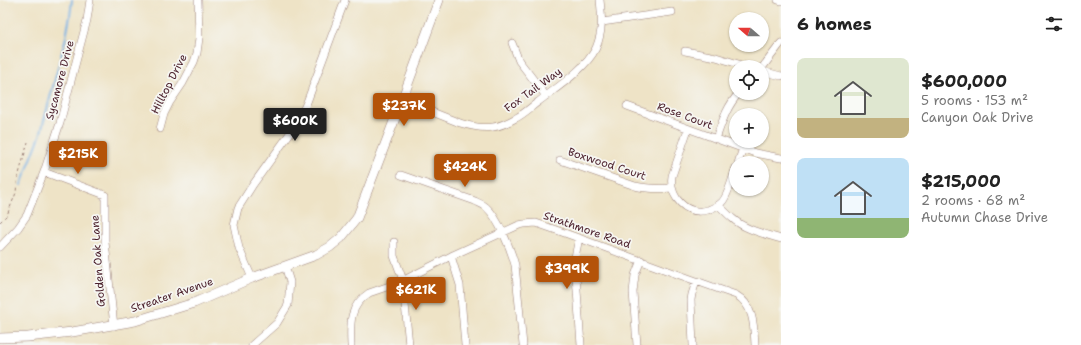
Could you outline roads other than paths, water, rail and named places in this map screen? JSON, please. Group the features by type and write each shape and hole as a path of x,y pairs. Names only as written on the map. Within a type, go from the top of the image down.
{"street":[{"name":"Sycamore Drive","path":"0,247 18,228 27,215 44,172 60,123 87,20 90,0"},
{"name":"Hilltop Drive","path":"160,129 164,114 183,83 197,53 199,38 198,0"},
{"path":"252,278 239,248 234,226 238,208 298,122 307,102 345,0"},
{"name":"Streater Avenue","path":"0,338 28,337 72,332 135,322 194,303 252,278 316,255 330,247 341,238 357,218 439,0"},
{"name":"Fox Tail Way","path":"402,100 469,126 480,128 492,127 517,118 577,72 595,50 600,38 602,22 600,0"},
{"path":"602,22 672,12"},
{"path":"512,43 519,61 546,96"},
{"path":"768,60 781,43"},
{"path":"685,51 729,61"},
{"path":"769,73 781,76"},
{"path":"716,139 722,120 733,100"},
{"name":"Rose Court","path":"627,106 729,143"},
{"path":"688,129 671,182 678,201 685,207 698,212 711,209 722,202 729,186"},
{"path":"740,156 743,148"},
{"name":"Rose Court","path":"743,148 755,153 781,158"},
{"name":"Boxwood Court","path":"560,160 635,186 647,189 672,188"},
{"name":"Golden Oak Lane","path":"44,172 105,195 105,242 114,326"},
{"path":"401,175 475,201 485,206 495,217 513,257 523,345"},
{"path":"718,205 739,224 781,239"},
{"name":"Strathmore Road","path":"351,345 352,315 359,302 369,294 401,281 502,232 519,225 536,223 641,260 696,282 736,295 741,298 749,308 752,315 755,345"},
{"path":"579,238 576,248 575,263 581,345"},
{"path":"394,242 394,256 401,281 405,304 409,345"},
{"path":"451,256 460,285 465,345"},
{"path":"637,345 633,292 635,275 641,260"},
{"path":"252,345 277,323 288,305 290,282 285,266"},
{"path":"693,345 691,300 696,282"}],"waterway":[{"path":"21,185 40,136 66,37 72,0"}]}
